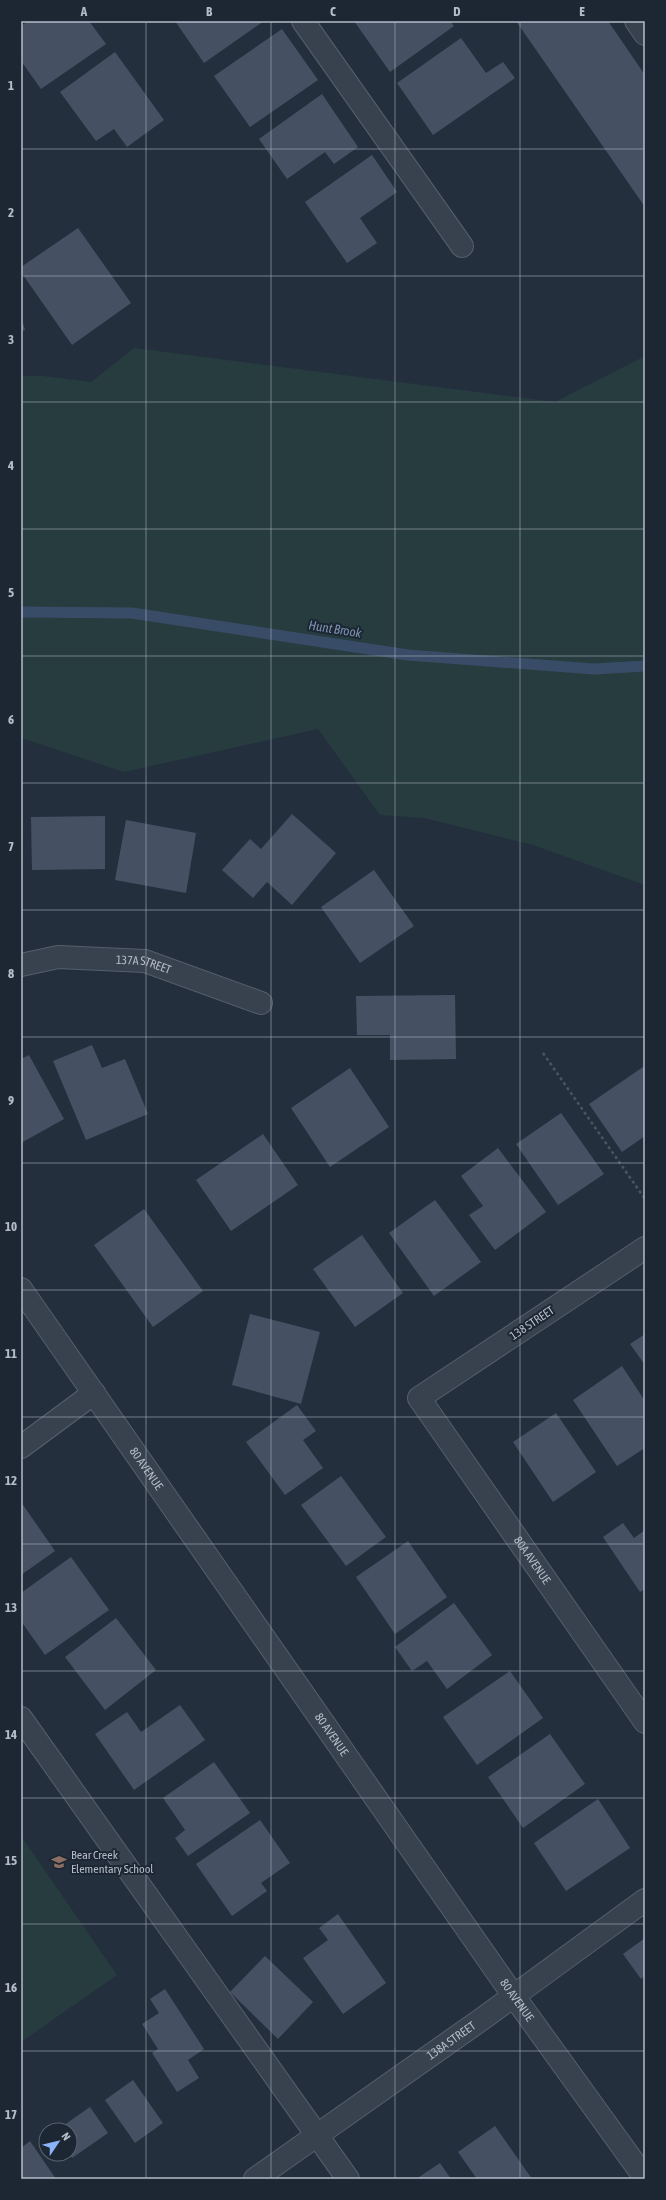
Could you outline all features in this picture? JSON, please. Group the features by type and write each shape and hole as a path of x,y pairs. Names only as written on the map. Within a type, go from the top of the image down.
{"street":[{"path":"303,21 462,246"},
{"path":"636,21 645,34"},
{"name":"137A STREET","path":"21,965 58,957 145,961 261,1004"},
{"name":"138 STREET","path":"418,1398 645,1248"},
{"name":"80 AVENUE","path":"21,1289 513,1995 645,2178"},
{"path":"21,1446 94,1393"},
{"name":"80A AVENUE","path":"418,1398 645,1722"},
{"path":"21,1718 348,2179"},
{"name":"138A STREET","path":"255,2179 645,1900"}],"path":[{"path":"543,1053 645,1199"}],"green space":[{"path":"134,348 555,402 645,356 645,885 533,845 424,818 380,815 318,729 124,772 21,738 21,376 43,376 91,382"},
{"path":"21,1836 117,1975 21,2042"}],"building":[{"path":"28,21 89,21 106,44 41,89 21,61 21,26"},
{"path":"175,21 264,21 204,63"},
{"path":"354,21 450,21 454,26 390,72"},
{"path":"516,21 608,21 645,75 645,207"},
{"path":"282,29 318,80 250,127 214,76"},
{"path":"461,38 486,73 503,62 515,78 433,135 397,83"},
{"path":"115,52 164,120 127,147 114,129 96,141 60,92"},
{"path":"322,94 358,147 334,164 325,152 287,179 259,139"},
{"path":"372,155 397,192 360,218 377,243 347,263 305,202"},
{"path":"78,228 131,303 72,345 21,272 21,267"},
{"path":"21,316 25,330 21,331"},
{"path":"292,814 336,853 292,905 267,882 253,898 222,870 250,839 261,849"},
{"path":"105,816 105,869 32,870 31,817"},
{"path":"126,820 196,833 186,893 115,880"},
{"path":"374,870 414,926 360,963 321,907"},
{"path":"455,995 456,1059 390,1060 390,1035 357,1035 356,996"},
{"path":"92,1045 102,1068 125,1059 148,1114 86,1140 53,1061"},
{"path":"29,1055 64,1119 21,1143 21,1059"},
{"path":"643,1067 645,1070 645,1136 622,1152 589,1104"},
{"path":"350,1068 389,1127 330,1167 291,1108"},
{"path":"561,1113 604,1174 558,1205 516,1144"},
{"path":"263,1134 298,1185 231,1231 196,1180"},
{"path":"498,1148 546,1212 495,1250 469,1215 483,1206 461,1176"},
{"path":"435,1200 481,1262 434,1296 389,1233"},
{"path":"144,1209 203,1291 153,1327 94,1245"},
{"path":"362,1235 403,1293 355,1327 313,1269"},
{"path":"250,1314 320,1332 301,1404 232,1385"},
{"path":"645,1334 645,1365 630,1344"},
{"path":"622,1366 645,1401 645,1448 617,1466 573,1400"},
{"path":"297,1405 316,1431 303,1440 323,1468 285,1495 246,1442"},
{"path":"556,1413 596,1472 553,1502 513,1442"},
{"path":"341,1476 386,1537 346,1566 301,1505"},
{"path":"21,1502 55,1551 21,1575"},
{"path":"623,1523 634,1538 645,1530 645,1589 640,1592 603,1537"},
{"path":"408,1541 447,1597 395,1634 356,1577"},
{"path":"71,1557 109,1610 45,1655 21,1621 21,1593"},
{"path":"454,1603 492,1655 447,1689 427,1661 412,1671 395,1647"},
{"path":"116,1618 156,1670 105,1710 65,1657"},
{"path":"510,1671 543,1718 477,1765 443,1717"},
{"path":"180,1705 205,1740 134,1790 95,1734 127,1712 141,1732"},
{"path":"550,1734 585,1784 523,1828 488,1777"},
{"path":"214,1762 250,1813 188,1856 175,1838 185,1830 163,1798"},
{"path":"598,1799 630,1848 566,1891 534,1843"},
{"path":"260,1820 290,1863 261,1883 267,1891 232,1916 196,1864"},
{"path":"338,1914 386,1983 343,2014 303,1958 328,1940 319,1928"},
{"path":"645,1938 645,1975 641,1979 623,1954"},
{"path":"265,1956 313,2002 278,2039 230,1992"},
{"path":"165,1989 204,2049 188,2060 199,2078 177,2092 152,2053 158,2049 142,2024 159,2013 150,1999"},
{"path":"133,2080 163,2123 135,2143 105,2100"},
{"path":"90,2107 108,2133 78,2154 78,2122 68,2122"},
{"path":"495,2126 532,2179 477,2179 458,2152"},
{"path":"30,2141 38,2153 38,2162 44,2162 56,2179 21,2179 21,2148"},
{"path":"440,2163 451,2179 416,2179"}],"waterway":[{"name":"Hunt Brook","path":"21,612 132,613 408,655 594,669 645,666"}],"place":[{"name":"Bear Creek Elementary School","path":"59,1862"}]}
